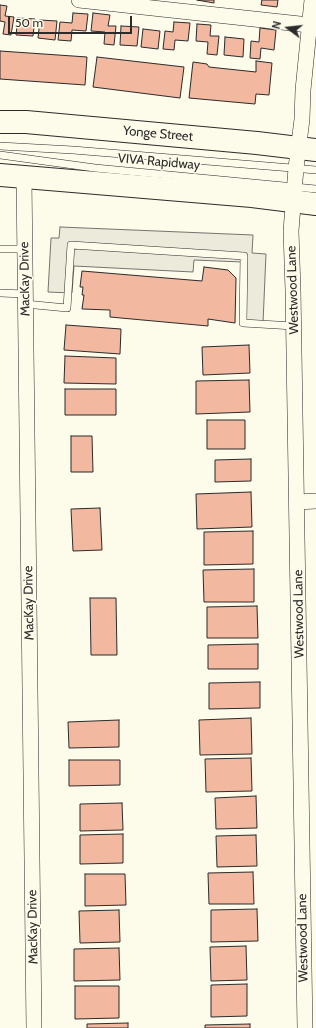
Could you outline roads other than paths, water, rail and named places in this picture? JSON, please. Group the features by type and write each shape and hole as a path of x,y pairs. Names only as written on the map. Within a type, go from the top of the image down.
{"main road":[{"name":"Yonge Street","path":"0,122 26,122 304,156"},
{"path":"0,175 24,178 294,194 316,204"}],"street":[{"path":"79,0 310,25"},
{"name":"Westwood Lane","path":"305,1028 294,326 291,231 294,194 304,156 302,120 312,0"},
{"name":"MacKay Drive","path":"24,178 34,1028"},
{"path":"297,502 316,501"}],"lane":[{"name":"VIVA Rapidway","path":"0,146 73,150 304,156 316,170"},
{"name":"VIVA Rapidway","path":"0,154 294,194 316,189"},
{"path":"0,293 67,308 72,245 244,256 243,323 294,326"},
{"path":"0,249 25,249"}]}
